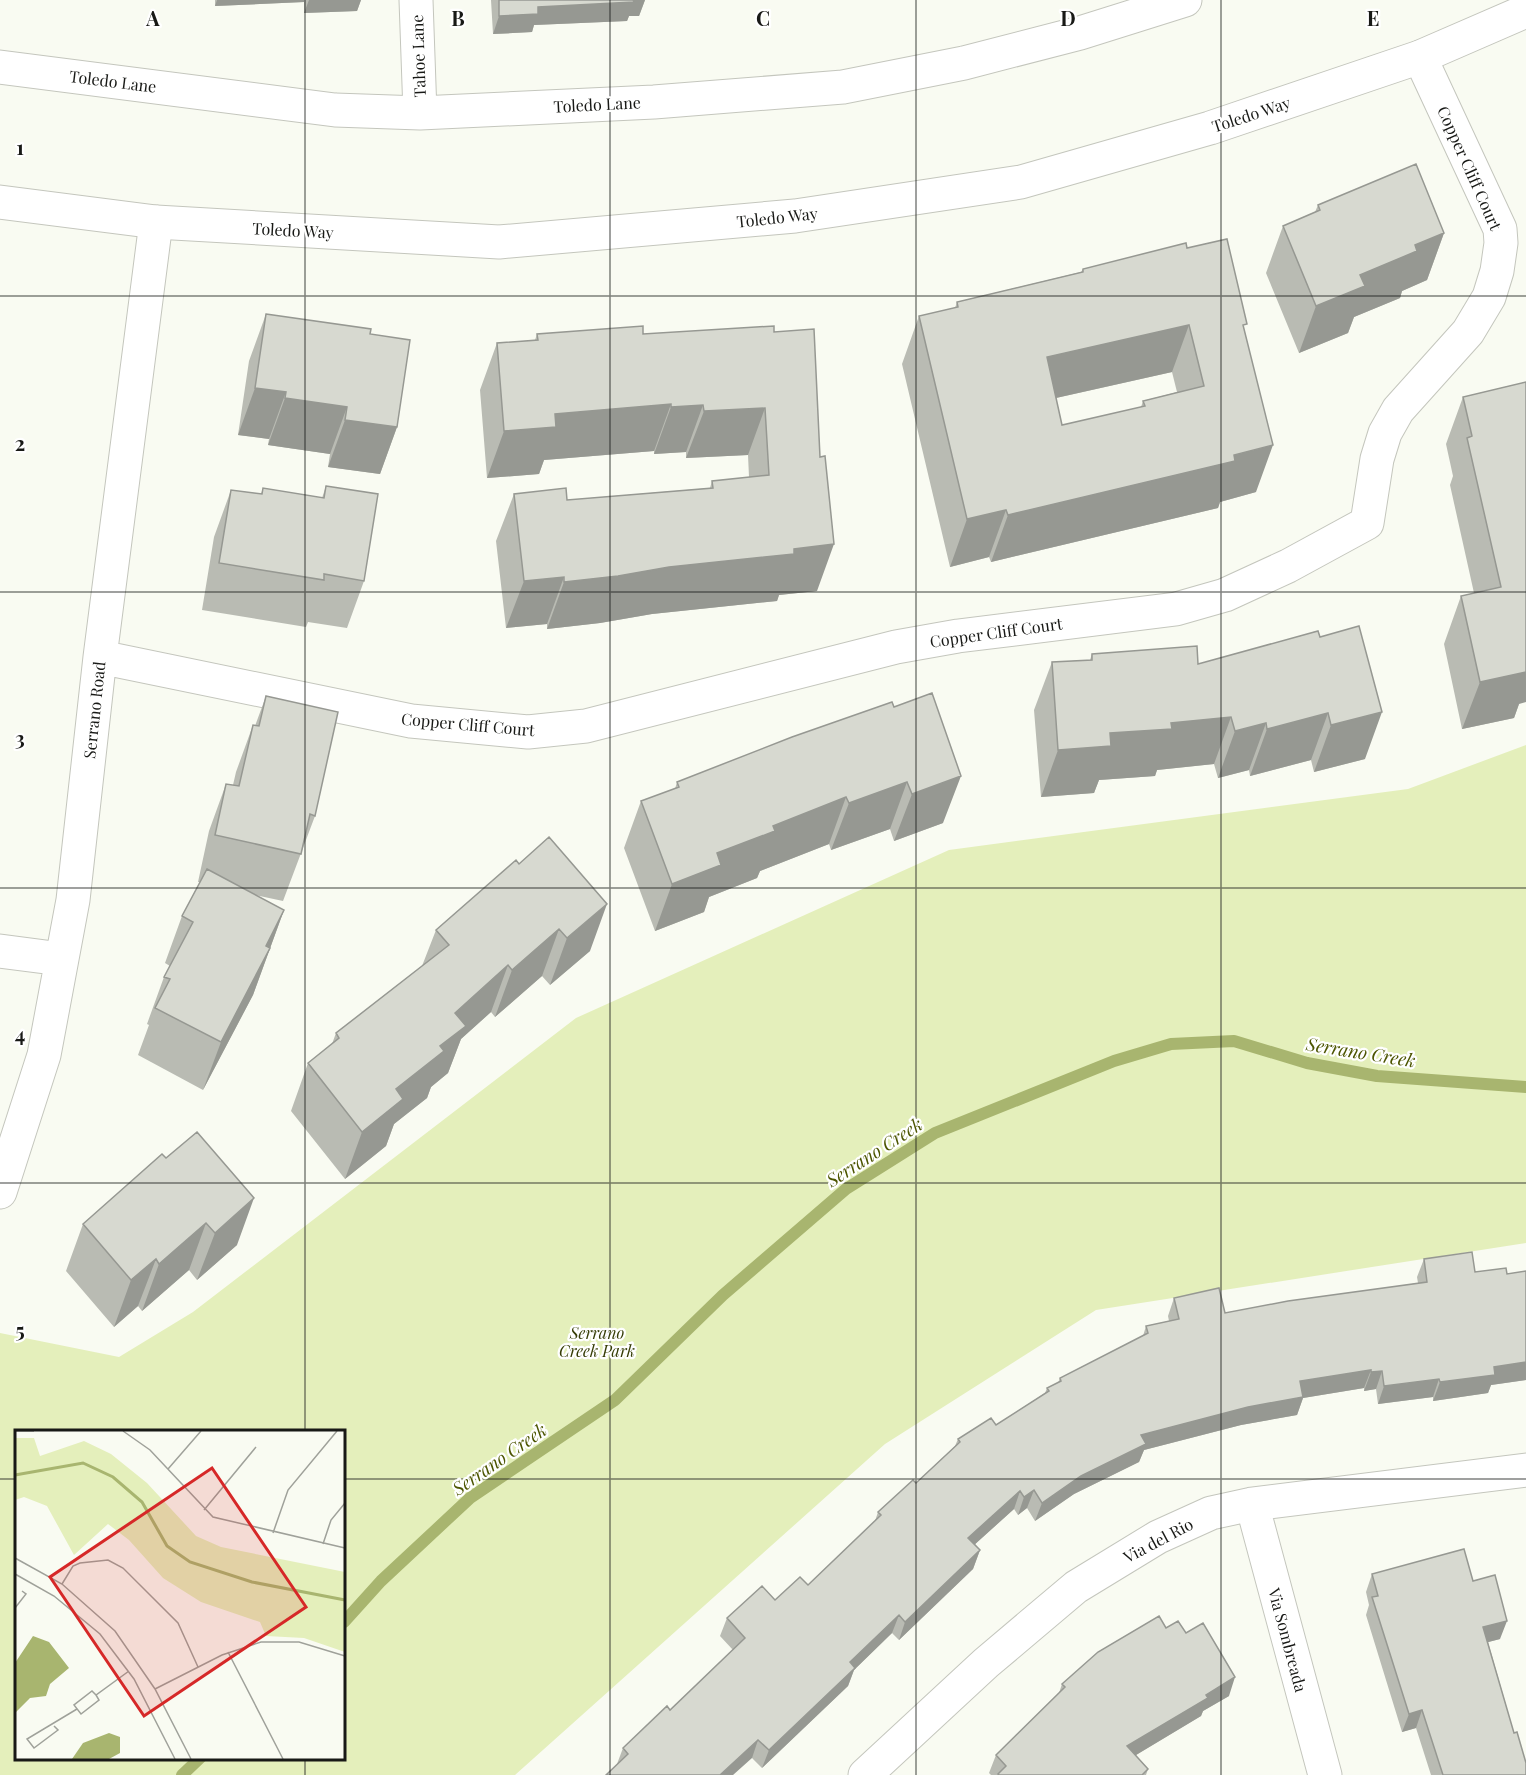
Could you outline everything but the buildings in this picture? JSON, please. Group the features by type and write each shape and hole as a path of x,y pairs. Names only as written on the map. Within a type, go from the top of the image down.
{"street":[{"name":"Tahoe Lane","path":"416,0 420,112"},
{"name":"Toledo Lane","path":"0,67 335,110 420,112 654,102 843,87 964,63 1068,36 1185,0"},
{"name":"Toledo Way","path":"0,202 156,222 499,242 795,216 1021,182 1210,128 1420,57 1526,11"},
{"name":"Copper Cliff Court","path":"100,657 411,721 528,732 586,726 896,647 958,636 1176,609 1225,595 1288,566 1367,523 1377,459 1385,433 1398,410 1468,333 1489,297 1513,223 1420,57"},
{"name":"Serrano Road","path":"0,1192 44,1055 73,900 100,657 156,222"},
{"path":"0,951 61,959"},
{"name":"Via del Rio","path":"865,1775 986,1663 1076,1587 1158,1537 1210,1513 1252,1504 1526,1470"},
{"name":"Via Sombreada","path":"1252,1504 1325,1775"}],"green space":[{"name":"Serrano Creek Park","path":"1526,745 1526,1243 1096,1310 885,1444 515,1775 0,1775 0,1333 119,1357 193,1312 576,1018 949,850 1408,789"}],"waterway":[{"name":"Serrano Creek","path":"345,1621 381,1581 470,1498 615,1400 723,1295 846,1189 935,1133 1114,1061 1171,1044 1234,1041 1307,1063 1377,1076 1526,1087"},
{"name":"Serrano Creek","path":"182,1775 198,1760"}]}
